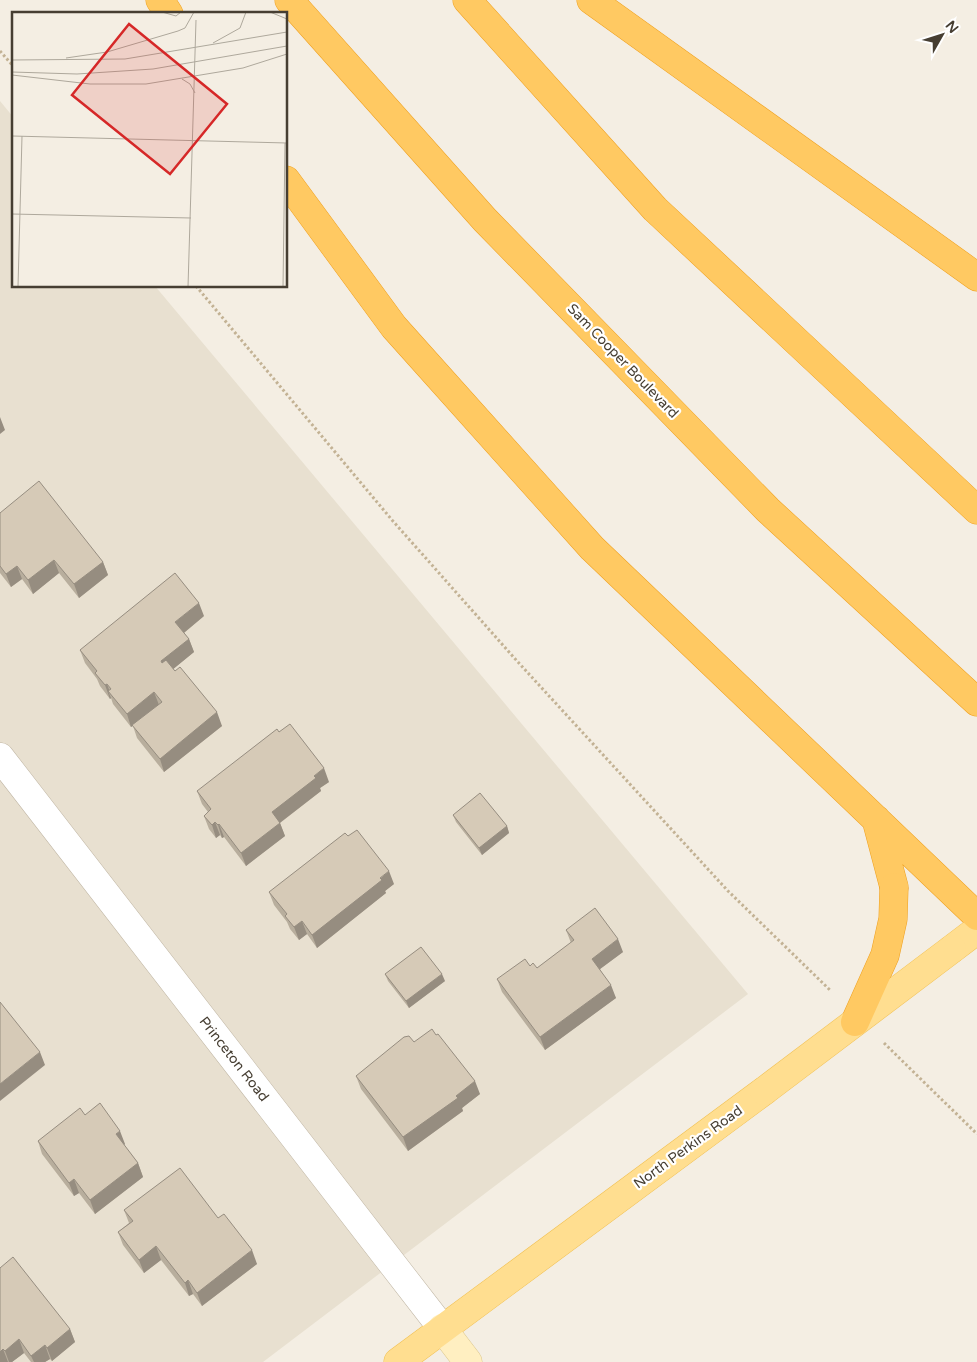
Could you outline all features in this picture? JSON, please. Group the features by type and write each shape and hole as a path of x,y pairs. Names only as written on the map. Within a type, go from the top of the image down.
{"highway":[{"path":"160,0 168,12"},
{"name":"Sam Cooper Boulevard","path":"289,0 485,220 768,510 977,702"},
{"path":"467,0 655,209 977,510"},
{"path":"590,0 977,277"},
{"path":"288,183 394,327 592,548 977,916"},
{"path":"866,1030 893,919 894,887 876,819"}],"main road":[{"name":"North Perkins Road","path":"398,1362 764,1091 866,1030 952,949 977,930"}],"street":[{"name":"Princeton Road","path":"0,757 468,1362"}],"path":[{"path":"0,51 12,65"},
{"path":"198,288 392,520 517,661 728,891 834,995"},
{"path":"866,1030 977,1134"}],"shaded area":[{"path":"0,101 12,116 12,288 157,288 748,994 263,1362 0,1362"}],"building":[{"path":"39,481 103,562 74,584 54,560 28,580 17,566 6,574 0,566 0,513"},
{"path":"175,573 199,603 175,622 189,639 161,661 162,663 166,660 175,671 180,667 217,712 160,759 132,725 162,702 154,692 127,714 108,691 111,689 95,673 97,671 80,650"},
{"path":"290,724 324,768 314,776 316,778 272,812 280,823 241,853 219,824 215,822 212,825 204,816 211,809 197,791 277,729 279,732"},
{"path":"480,793 507,826 479,848 453,815"},
{"path":"357,830 389,871 380,878 382,880 312,935 302,921 294,927 285,916 287,914 269,892 345,833 348,836"},
{"path":"595,908 618,939 592,959 611,985 540,1037 497,979 525,959 530,966 533,963 537,968 574,940 566,930"},
{"path":"421,947 442,974 406,1001 385,974"},
{"path":"0,1002 40,1052 0,1084"},
{"path":"432,1029 475,1081 456,1096 458,1098 403,1137 356,1076 404,1037 409,1036 414,1042"},
{"path":"100,1103 120,1131 116,1134 138,1163 90,1200 74,1179 69,1183 38,1141 80,1108 85,1115"},
{"path":"180,1168 218,1218 224,1214 252,1250 197,1293 188,1280 185,1283 156,1246 139,1260 118,1232 133,1221 124,1210"},
{"path":"13,1257 70,1329 47,1348 45,1345 31,1356 19,1339 5,1351 3,1349 0,1352 0,1268"}]}
